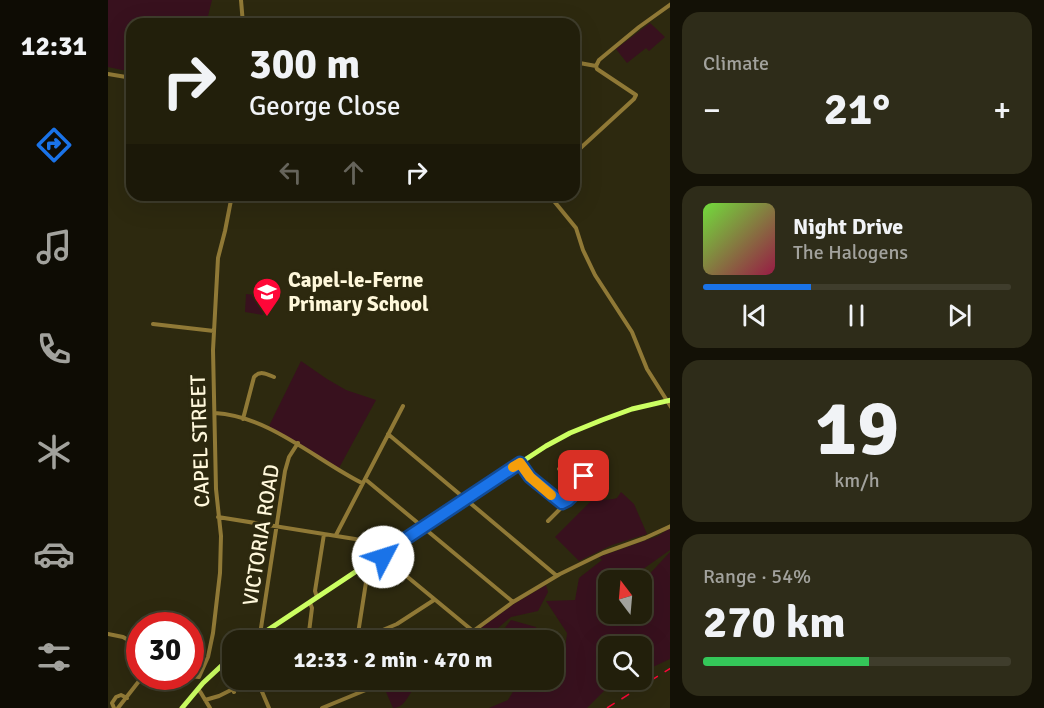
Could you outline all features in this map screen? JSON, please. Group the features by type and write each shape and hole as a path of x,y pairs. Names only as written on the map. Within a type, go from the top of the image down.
{"main road":[{"path":"269,630 553,442 593,423 632,409 669,400"},
{"path":"204,678 222,664"},
{"path":"182,708 196,690"}],"street":[{"path":"241,0 242,18"},
{"path":"596,66 639,27 670,4"},
{"path":"580,63 596,66 597,69 636,95 580,148"},
{"path":"108,74 126,77"},
{"name":"CAPEL STREET","path":"204,670 215,624 221,562 212,368 218,258 231,201"},
{"path":"554,201 576,228 595,275 632,332 647,369 669,400 670,407"},
{"path":"153,324 214,331"},
{"path":"243,419 256,374 261,372 274,377"},
{"path":"336,536 403,406"},
{"path":"215,413 243,419 272,431 364,481 513,602"},
{"path":"388,434 557,576"},
{"name":"VICTORIA ROAD","path":"261,630 287,463 297,443"},
{"path":"559,469 576,456"},
{"path":"548,521 561,508 562,503 568,500 585,481 584,476 570,462"},
{"path":"520,463 530,477 562,503"},
{"path":"218,517 362,540 472,630"},
{"path":"474,630 513,602 557,576 603,553 670,526"},
{"path":"318,597 315,591 324,534"},
{"path":"359,630 367,576 365,566"},
{"path":"382,630 397,624 434,600"},
{"path":"309,630 312,608 310,603"},
{"path":"108,634 126,639"},
{"path":"118,708 133,690"},
{"path":"198,690 210,708"},
{"path":"205,700 231,690"},
{"path":"261,690 269,708"},
{"path":"322,708 366,690"},
{"path":"114,708 112,704 116,697 121,695 127,698"}],"shaded area":[{"path":"108,0 212,0 208,18 126,18 126,71 108,67"},
{"path":"650,23 665,37 649,51 646,48 627,63 616,49"},
{"path":"246,294 264,296 263,315 245,312"},
{"path":"301,361 346,390 376,400 339,468 269,426"},
{"path":"621,492 634,504 647,534 612,545 579,561 555,537 591,501 617,498"},
{"path":"670,528 670,550 642,570 598,570 598,624 652,624 652,571 670,552 670,659 652,667 652,636 598,636 598,690 605,690 587,708 489,708 508,700 514,690 564,690 564,649 567,633 546,601 575,600 579,578 602,560 599,557 658,536"},
{"path":"546,585 548,592 538,611 511,617 496,630 478,630"},
{"path":"511,620 536,627 537,630 503,630"},
{"path":"385,690 413,690 406,701 393,708"}],"railway":[{"path":"607,708 670,669"}],"slow traffic":[{"path":"513,467 520,463 530,477 551,495"}],"place":[{"name":"Capel-le-Ferne Primary School","path":"267,318"}],"route":[{"path":"383,557 381,555 520,463 530,477 562,503 584,484 584,476"}]}
